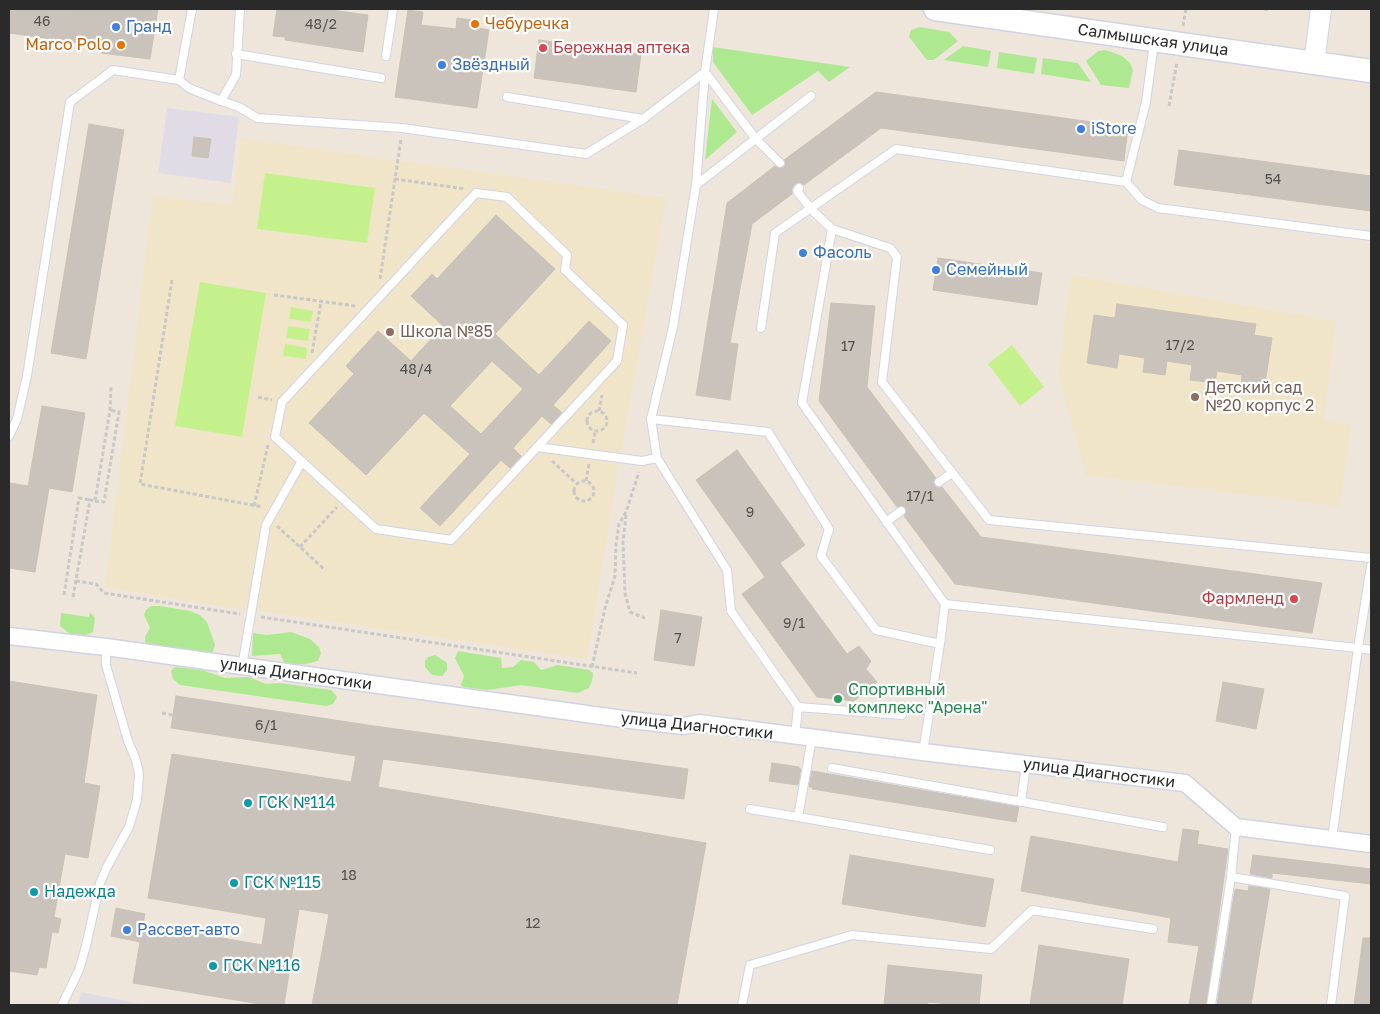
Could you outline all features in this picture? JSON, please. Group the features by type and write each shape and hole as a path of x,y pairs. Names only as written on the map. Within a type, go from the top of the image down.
{"main road":[{"name":"Салмышская улица","path":"935,9 1371,71"}],"street":[{"path":"1314,63 1322,9"},
{"name":"улица Диагностики","path":"9,636 106,647 630,720 684,726 699,723 1026,765 1185,783 1236,827"},
{"path":"1236,827 1371,844"}],"lane":[{"path":"179,80 192,9"},
{"path":"220,101 236,75 240,9"},
{"path":"386,56 393,9"},
{"path":"714,9 706,72 696,185 673,327 651,419 657,458 727,570 731,611 798,707 795,736"},
{"path":"1126,182 1146,102 1155,40"},
{"path":"236,54 382,78"},
{"path":"9,436 17,419 27,376 70,102 113,70 179,80 189,88 239,107 257,118 402,128 586,154 643,119 706,72"},
{"path":"706,72 755,138 780,163"},
{"path":"696,185 811,96"},
{"path":"508,97 643,119"},
{"path":"761,328 775,234 896,149 1126,182 1142,200 1158,208 1371,236"},
{"path":"799,188 797,191 811,209 832,229 890,248 897,257 882,382 989,520 1371,558"},
{"path":"476,193 507,197 567,256 566,270 623,325 617,361 451,540 376,529 275,437 282,402 476,193"},
{"path":"832,229 802,403 945,604 923,752"},
{"path":"651,419 768,432 830,529 821,556 876,630 940,644"},
{"path":"537,447 642,461 657,458"},
{"path":"242,667 266,525 302,461"},
{"path":"939,482 952,472"},
{"path":"886,522 901,511"},
{"path":"1332,839 1371,566"},
{"path":"945,604 1371,650"},
{"path":"62,1005 79,970 100,884 129,827 136,800 139,774 108,673 106,647"},
{"path":"798,707 902,715"},
{"path":"798,817 812,738"},
{"path":"1021,802 1026,765"},
{"path":"832,768 1163,828"},
{"path":"750,809 990,850"},
{"path":"1211,1005 1231,878 1236,827"},
{"path":"1231,878 1345,896 1331,1005"},
{"path":"742,1005 750,964 852,935 991,949 1032,910 1153,929"}],"path":[{"path":"378,299 402,128"},
{"path":"395,179 468,190 476,193"},
{"path":"172,280 140,484 274,510"},
{"path":"274,295 369,308"},
{"path":"309,373 320,302"},
{"path":"95,501 110,410 111,387"},
{"path":"64,595 79,498 104,502 119,412 110,410"},
{"path":"600,411 607,418 606,428 600,432 593,431 588,426 587,419 594,412 600,411"},
{"path":"254,506 268,441 275,437"},
{"path":"537,447 577,484"},
{"path":"642,461 626,512 623,542 625,593 630,612 645,618"},
{"path":"584,481 590,482 595,490 593,497 584,502 577,499 574,492 577,484 584,481"},
{"path":"73,597 90,500"},
{"path":"300,547 344,500"},
{"path":"592,666 605,608 615,576 619,524 626,512"},
{"path":"269,519 325,570"},
{"path":"76,582 96,584 104,592 637,673"},
{"path":"162,713 173,715 177,721"}],"shaded area":[{"path":"167,108 239,117 231,183 158,173"},
{"name":"Школа №85","path":"241,138 666,198 587,659 245,610 105,587 153,195 232,205"},
{"name":"Детский сад №20 корпус 2","path":"1071,275 1336,321 1324,420 1351,424 1340,506 1086,475 1058,375"},
{"path":"81,992 145,1005 78,1005"}],"green space":[{"path":"919,27 949,32 958,41 934,60 927,60 909,37 911,30"},
{"path":"963,46 991,51 988,67 944,60"},
{"path":"713,47 850,67 829,82 818,71 752,115 713,62"},
{"path":"1106,50 1122,56 1130,63 1133,70 1129,88 1101,85 1086,61 1098,51"},
{"path":"999,52 1037,58 1034,74 997,68"},
{"path":"1043,58 1078,63 1091,82 1041,74"},
{"path":"712,99 737,132 705,160"},
{"path":"265,173 375,188 367,243 257,229"},
{"path":"200,282 266,293 242,437 175,426"},
{"path":"291,307 313,311 311,322 289,319"},
{"path":"288,326 310,329 308,341 286,338"},
{"path":"285,344 307,348 306,359 283,356"},
{"path":"1012,345 1044,387 1020,406 988,364"},
{"path":"151,606 190,611 200,615 207,622 215,645 213,651 210,654 152,645 145,642 145,637 150,628 144,615"},
{"path":"90,612 95,618 93,632 86,635 70,634 60,626 61,613 89,617"},
{"path":"291,632 310,639 319,647 321,653 318,661 290,665 285,664 280,654 252,656 253,633 267,635"},
{"path":"458,651 501,658 502,668 513,667 521,660 534,662 541,670 558,665 589,670 593,673 592,681 589,688 578,693 521,685 488,690 463,687 461,685 464,676 455,658"},
{"path":"435,655 447,663 447,670 442,676 432,675 425,667 425,661 428,657"},
{"path":"175,667 202,670 225,678 249,677 266,684 279,683 331,690 337,697 333,704 326,706 180,685 173,679 171,671"}],"building":[{"name":"Гранд","path":"9,9 158,9 150,59 101,53 102,46 9,33"},
{"path":"277,9 324,9 368,15 363,52 285,40 285,37 273,36"},
{"name":"Звёздный","path":"408,10 423,12 421,25 456,29 457,18 480,21 479,28 489,30 477,108 395,97"},
{"path":"539,40 641,54 636,92 534,78"},
{"path":"876,92 1128,127 1124,161 881,128 804,185 800,182 796,183 792,188 792,194 752,224 730,343 738,344 730,400 696,395 727,203 775,166 779,168 784,167 786,164 784,160"},
{"path":"89,124 124,130 86,359 51,353"},
{"path":"194,137 211,139 208,158 192,156"},
{"path":"1179,150 1371,176 1371,211 1174,185"},
{"path":"496,215 555,269 495,334 539,375 589,321 611,341 553,405 562,413 551,424 542,416 513,448 521,456 510,468 501,460 440,526 420,508 470,454 424,413 366,475 309,423 354,374 346,366 378,331 411,361 443,326 411,296 432,274 437,279","holes":["492,361 523,389 481,434 450,406"]},
{"path":"938,258 1042,273 1037,305 933,290"},
{"path":"831,303 875,306 867,387 936,478 933,482 935,486 942,487 981,537 1322,583 1312,633 955,584 904,516 906,508 903,506 897,507 819,401"},
{"path":"1117,304 1256,324 1254,335 1272,338 1264,389 1241,386 1242,375 1217,371 1215,383 1190,380 1192,365 1167,361 1165,375 1143,372 1145,358 1119,354 1117,368 1087,363 1094,315 1115,318"},
{"path":"42,406 85,413 72,492 49,488 35,572 9,568 9,489 10,483 28,486"},
{"path":"737,450 805,545 780,563 847,654 859,646 871,661 866,669 877,682 854,701 817,697 742,594 765,577 696,480"},
{"path":"661,610 702,617 694,666 654,660"},
{"path":"9,681 97,695 84,783 100,786 88,858 65,854 54,917 61,919 58,933 52,932 46,968 39,967 37,975 9,971"},
{"path":"1223,682 1264,689 1256,729 1216,721"},
{"path":"176,696 374,726 688,769 684,799 383,759 378,787 706,843 677,1005 312,1005 329,914 299,909 284,1005 266,1005 133,983 140,942 111,936 116,908 145,914 143,924 262,945 266,918 148,898 172,754 351,782 356,756 171,728"},
{"path":"772,763 799,767 801,769 798,785 769,781"},
{"path":"812,771 1019,807 1016,822 812,789 812,787 809,787"},
{"path":"1183,829 1199,831 1197,844 1228,849 1206,1005 1189,1005 1199,946 1168,942 1171,918 1021,891 1031,836 1178,862"},
{"path":"850,855 994,879 985,927 842,904"},
{"path":"1253,855 1371,869 1371,884 1272,873 1272,878 1250,874"},
{"path":"1249,886 1270,889 1251,1005 1217,1005 1235,889 1248,891"},
{"path":"1363,938 1371,938 1371,1005 1354,1005"},
{"path":"1039,945 1129,959 1122,1005 1030,1005"},
{"path":"888,965 982,975 979,1005 928,1002 928,1005 884,1005"}],"place":[{"name":"Чебуречка","path":"475,24"},
{"name":"Гранд","path":"116,27"},
{"name":"Marco Polo","path":"121,45"},
{"name":"Бережная аптека","path":"543,48"},
{"name":"Звёздный","path":"442,65"},
{"name":"iStore","path":"1081,129"},
{"name":"Фасоль","path":"803,253"},
{"name":"Семейный","path":"936,270"},
{"name":"Школа №85","path":"390,332"},
{"name":"Детский сад №20 корпус 2","path":"1195,397"},
{"name":"Фармленд","path":"1294,599"},
{"name":"Спортивный комплекс \"Арена\"","path":"838,699"},
{"name":"ГСК №114","path":"248,803"},
{"name":"ГСК №115","path":"234,883"},
{"name":"Надежда","path":"34,892"},
{"name":"Рассвет-авто","path":"127,930"},
{"name":"ГСК №116","path":"213,966"}]}
